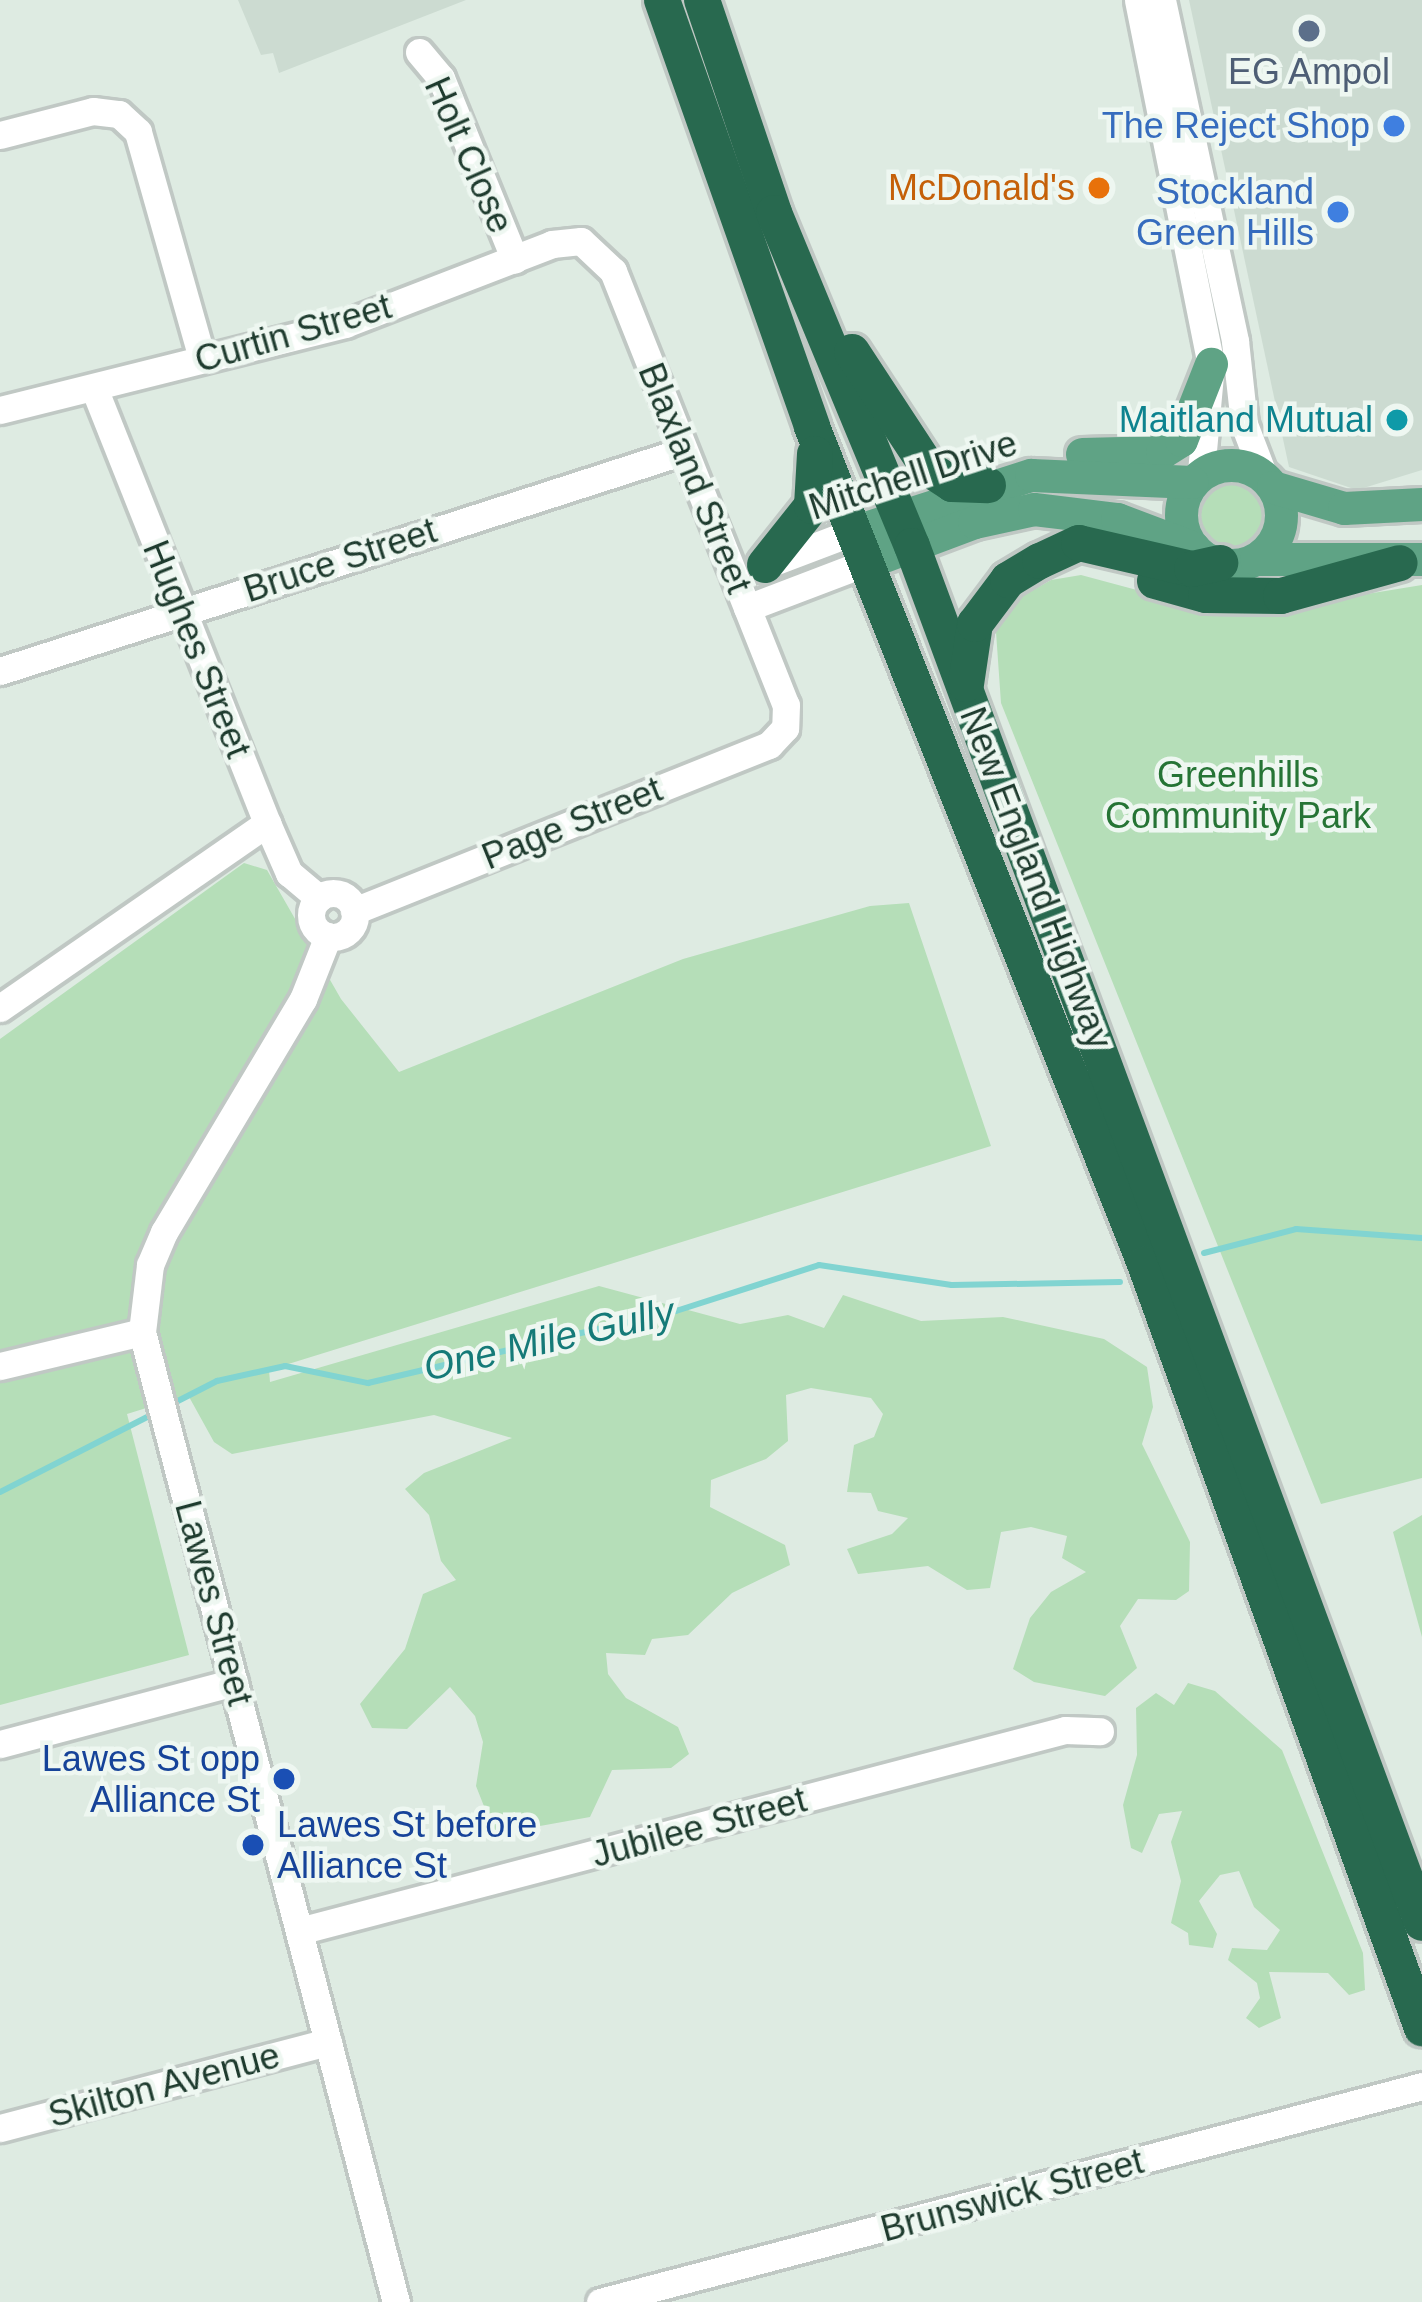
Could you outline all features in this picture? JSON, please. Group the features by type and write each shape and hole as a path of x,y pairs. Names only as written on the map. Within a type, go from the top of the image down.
{"highway":[{"name":"New England Highway","path":"662,0 812,428 1353,1780"},
{"name":"New England Highway","path":"702,0 803,280 906,530 1353,1780"},
{"path":"803,280 929,469 952,484 988,484"},
{"path":"749,571 812,506 812,428"},
{"path":"965,700 969,644 989,600 1023,570 1079,542 1192,569 1223,557"},
{"path":"1059,556 1241,598 1318,591 1411,561"},
{"path":"1353,1780 1422,1923"},
{"path":"1353,1780 1422,2028"}],"main road":[{"path":"1030,475 1070,454 1162,452 1195,418 1211,364"},
{"path":"1269,483 1278,533 1223,557 1181,521 1197,477 1227,465 1344,508 1412,509"},
{"name":"Mitchell Drive","path":"859,548 906,530 988,484 1030,475 1197,477"},
{"name":"Mitchell Drive","path":"906,530 1064,509 1223,557 1411,561"}],"street":[{"path":"1138,0 1211,364 1197,477"},
{"path":"1162,0 1235,341 1244,424 1269,483"},
{"name":"Holt Close","path":"419,52 441,78 515,260"},
{"path":"0,134 93,111 118,114 138,132 202,358"},
{"name":"Curtin Street","path":"0,410 345,324 515,260 581,241"},
{"name":"Blaxland Street","path":"581,241 613,271 681,452 749,571 747,608 786,705 785,728"},
{"name":"Hughes Street","path":"94,388 289,873 319,898"},
{"name":"Bruce Street","path":"0,670 681,452"},
{"name":"Mitchell Drive","path":"749,571 859,548"},
{"name":"Mitchell Drive","path":"747,608 859,548"},
{"name":"Page Street","path":"354,911 769,745 785,728"},
{"path":"0,1008 267,823"},
{"path":"340,894 354,911 348,931 328,936 311,917 319,898 340,894"},
{"name":"Lawes Street","path":"328,936 303,999 164,1232 150,1265 142,1332 396,2302"},
{"path":"0,1366 142,1332"},
{"path":"0,1744 234,1682"},
{"name":"Jubilee Street","path":"299,1931 1065,1730 1100,1731"},
{"name":"Skilton Avenue","path":"0,2128 328,2042"},
{"name":"Brunswick Street","path":"601,2302 1422,2086"}],"shaded area":[{"path":"238,0 466,0 279,73 273,53 261,55"},
{"path":"1189,0 1422,0 1422,470 1357,490 1289,467"}],"green space":[{"path":"1230,478 1256,488 1266,514 1256,540 1230,550 1204,540 1194,514 1204,488"},
{"name":"Greenhills Community Park","path":"1081,575 1200,607 1281,608 1422,585 1422,1478 1321,1504 1001,703 996,632 1019,598 1051,580"},
{"path":"244,863 267,870 341,999 399,1072 683,959 870,906 909,903 991,1146 269,1370 270,1382 599,1286 740,1324 788,1315 824,1328 843,1295 921,1321 1003,1317 1104,1339 1147,1367 1153,1407 1142,1444 1190,1542 1189,1591 1176,1600 1138,1599 1120,1626 1137,1668 1105,1696 1034,1682 1013,1669 1030,1618 1051,1592 1086,1572 1062,1558 1067,1536 1031,1527 1001,1532 990,1588 967,1590 928,1566 858,1574 847,1549 892,1534 908,1518 878,1511 871,1493 847,1492 854,1445 874,1437 883,1414 871,1398 811,1388 786,1395 788,1441 766,1459 711,1480 710,1507 785,1545 790,1565 732,1593 688,1635 652,1639 645,1655 606,1653 608,1674 626,1698 678,1727 689,1754 671,1768 612,1770 590,1817 495,1834 476,1786 483,1742 475,1716 450,1687 407,1729 372,1728 360,1704 405,1649 423,1594 456,1580 441,1561 429,1515 405,1489 424,1473 512,1438 434,1415 232,1454 214,1442 188,1395 127,1414 189,1655 0,1705 0,1039"},
{"path":"1422,1515 1422,1637 1393,1532"},
{"path":"1188,1683 1215,1691 1282,1750 1363,1953 1365,1990 1349,1995 1328,1973 1269,1972 1281,2018 1259,2028 1246,2018 1260,1998 1257,1983 1228,1960 1232,1948 1267,1950 1280,1930 1254,1907 1239,1871 1220,1875 1199,1901 1217,1934 1213,1948 1189,1945 1188,1933 1171,1923 1181,1881 1171,1842 1182,1811 1159,1814 1142,1853 1131,1848 1123,1805 1137,1755 1136,1708 1156,1693 1174,1705"}],"waterway":[{"name":"One Mile Gully","path":"1204,1253 1296,1229 1422,1238"},
{"name":"One Mile Gully","path":"172,1404 217,1381 285,1366 368,1383 676,1311 819,1265 952,1285 1120,1282"},
{"name":"One Mile Gully","path":"0,1492 155,1413"}],"place":[{"name":"EG Ampol","path":"1309,31"},
{"name":"The Reject Shop","path":"1394,126"},
{"name":"McDonald's","path":"1099,188"},
{"name":"Stockland Green Hills","path":"1338,212"},
{"name":"Maitland Mutual","path":"1397,420"},
{"name":"Lawes St opp Alliance St","path":"284,1779"},
{"name":"Lawes St before Alliance St","path":"253,1845"}]}
